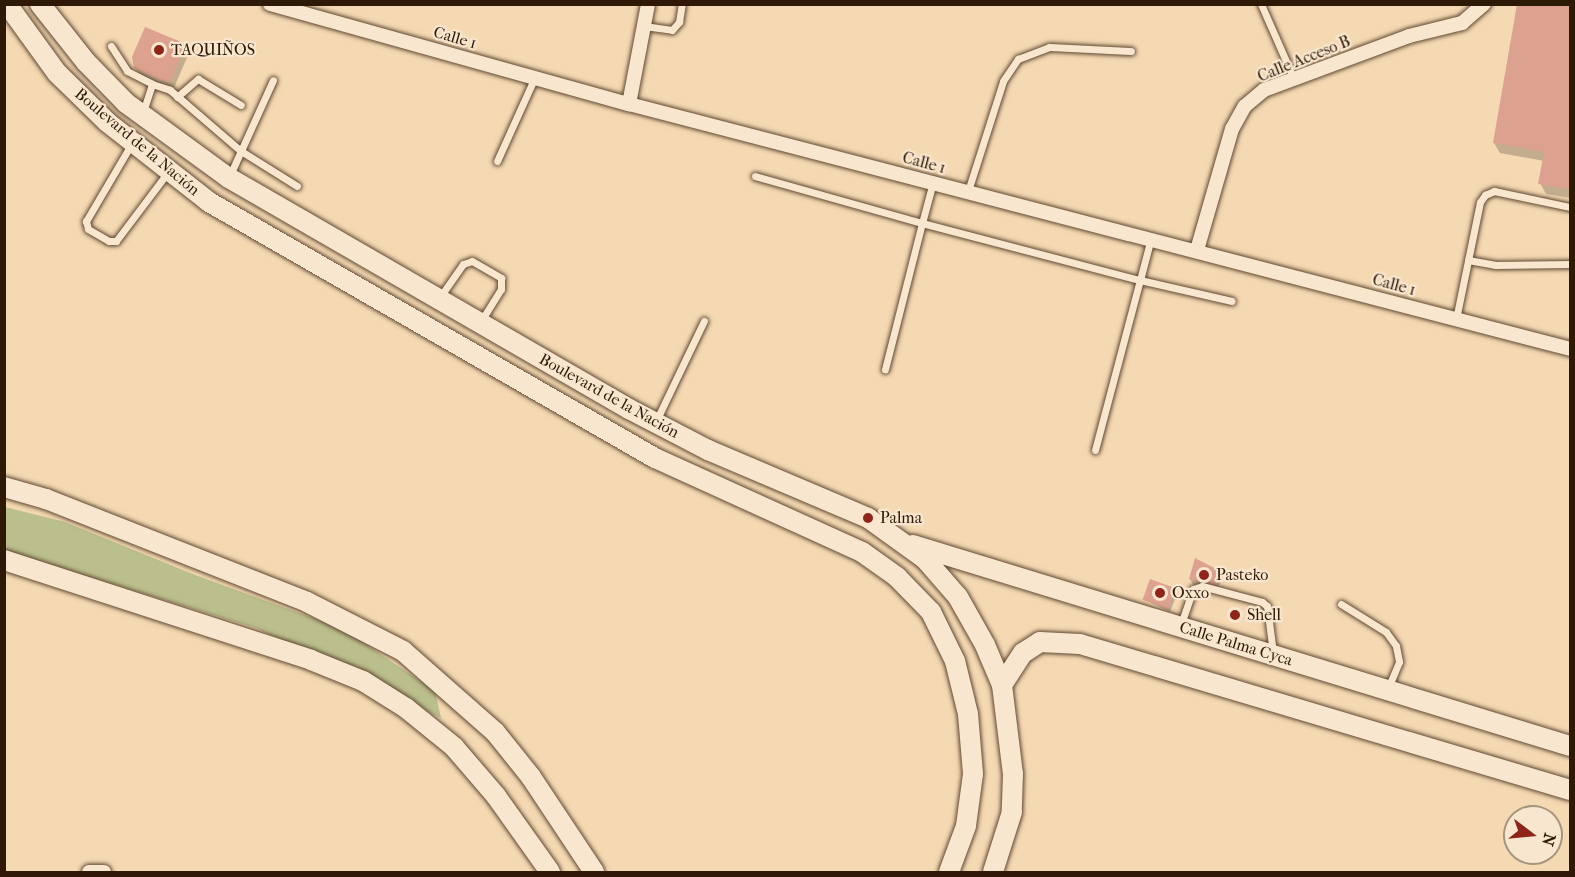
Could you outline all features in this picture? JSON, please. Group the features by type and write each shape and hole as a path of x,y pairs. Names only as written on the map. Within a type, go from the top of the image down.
{"main road":[{"name":"Boulevard de la Nación","path":"7,4 57,74 132,142 168,172 277,244 655,458 862,552 897,577 931,612 958,672 968,714 973,774 966,826 949,873"},
{"name":"Boulevard de la Nación","path":"40,4 86,62 141,115 229,178 655,423 708,450 821,495 903,541 925,558 958,597 985,645 1002,685 1013,774 1012,812 993,873"},
{"path":"465,350 480,323"},
{"path":"4,487 46,499 307,602 403,651 495,732 551,806 594,873"},
{"name":"Calle Palma Cyca","path":"903,541 1570,746"},
{"path":"4,560 311,660 363,681 406,708 454,747 496,796 550,873"},
{"path":"1002,685 1023,653 1040,642 1080,644 1570,790"}],"street":[{"name":"Calle 1","path":"270,4 629,104 1197,250 1570,349"},
{"path":"629,104 648,4"},
{"name":"Calle Acceso B","path":"1197,250 1232,129 1245,106 1264,90 1409,36 1462,23 1484,4"},
{"path":"89,873 104,873"}],"lane":[{"path":"644,26 672,30 679,22 682,4"},
{"path":"1261,4 1294,79"},
{"path":"111,46 127,71 177,97 241,151 297,186"},
{"path":"968,191 1003,81 1018,59 1049,47 1131,51"},
{"path":"497,161 535,78"},
{"path":"177,97 198,79 241,105"},
{"path":"229,178 273,80"},
{"path":"141,115 152,84"},
{"path":"132,142 86,221 88,229 109,241 116,241 168,172"},
{"path":"755,177 1140,280 1232,301"},
{"path":"885,369 933,182"},
{"path":"1456,319 1480,202 1485,195 1494,191 1570,207"},
{"path":"1095,450 1150,238"},
{"path":"438,299 463,264 472,261 501,278 501,289 480,323"},
{"path":"1468,261 1495,265 1570,264"},
{"path":"655,423 704,321"},
{"path":"1180,627 1193,590 1202,586 1262,602 1267,606 1273,655"},
{"path":"1341,604 1386,632 1396,645 1399,662 1387,690"}],"green space":[{"path":"5,507 65,522 195,575 343,629 435,691 441,718 256,628 5,551"}],"building":[{"path":"1517,4 1570,4 1570,189 1538,184 1544,152 1493,143"},
{"name":"TAQUIÑOS","path":"145,27 186,44 169,83 134,68 132,57"},
{"name":"Pasteko","path":"1195,558 1220,571 1215,588 1189,579"},
{"path":"1150,579 1175,588 1168,609 1142,600"}],"place":[{"name":"TAQUIÑOS","path":"159,50"},
{"name":"Palma","path":"868,518"},
{"name":"Pasteko","path":"1204,575"},
{"name":"Oxxo","path":"1160,593"},
{"name":"Shell","path":"1235,615"}]}
